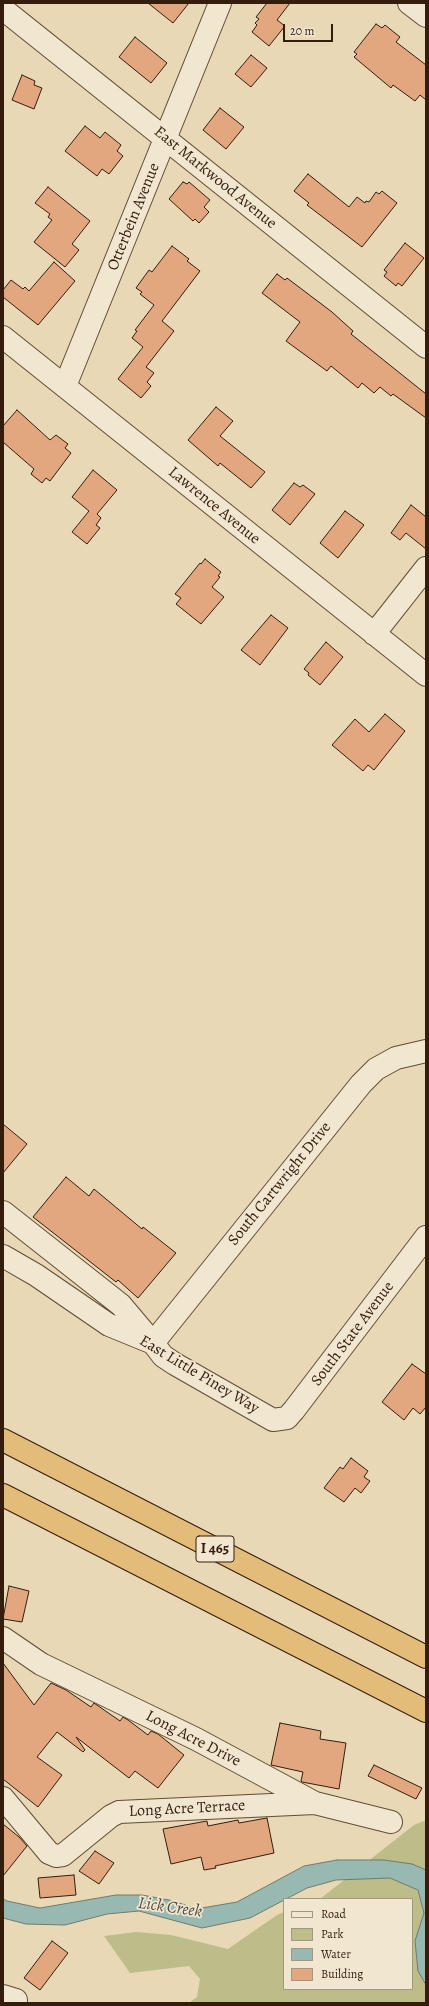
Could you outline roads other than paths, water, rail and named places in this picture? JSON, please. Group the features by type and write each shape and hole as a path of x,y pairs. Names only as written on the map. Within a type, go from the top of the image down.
{"highway":[{"name":"I 465","path":"3,1440 426,1657"},
{"path":"3,1495 426,1711"}],"street":[{"name":"Otterbein Avenue","path":"65,386 220,3"},
{"path":"409,3 426,16"},
{"name":"East Markwood Avenue","path":"3,9 426,347"},
{"name":"Lawrence Avenue","path":"3,337 426,675"},
{"path":"374,634 426,568"},
{"name":"South Cartwright Drive","path":"153,1343 361,1084 376,1069 396,1058 426,1051"},
{"path":"5,1219 121,1305 153,1343"},
{"name":"South State Avenue","path":"273,1420 287,1418 294,1410 426,1238"},
{"name":"East Little Piney Way","path":"3,1256 36,1275 109,1325 153,1343 163,1356 175,1364 273,1420"},
{"name":"Long Acre Drive","path":"3,1638 41,1664 196,1739 315,1803 391,1822"},
{"name":"Long Acre Terrace","path":"3,1798 49,1853 56,1856 63,1855 111,1816 119,1812 315,1803"}],"water":[{"name":"Lick Creek","path":"337,1860 384,1860 412,1864 426,1870 426,1985 418,1971 415,1941 424,1913 418,1890 390,1878 336,1880 307,1888 288,1898 283,1898 283,1901 250,1918 202,1928 139,1911 107,1914 65,1925 26,1924 3,1918 3,1899 40,1908 116,1895 142,1895 174,1901 196,1909 237,1902 304,1866"}]}
